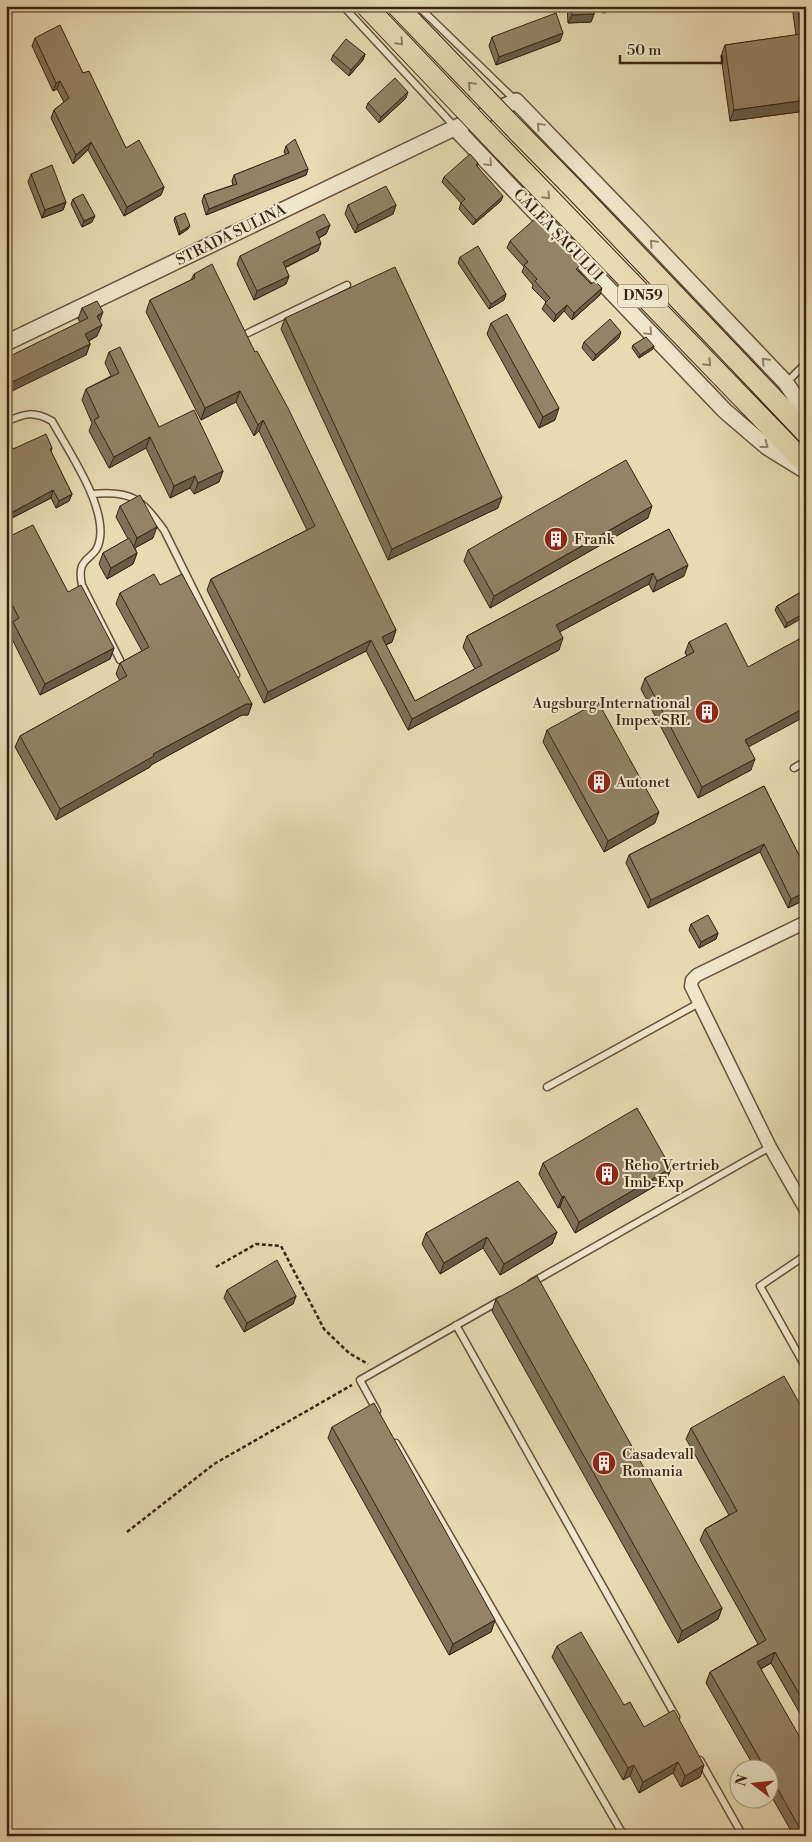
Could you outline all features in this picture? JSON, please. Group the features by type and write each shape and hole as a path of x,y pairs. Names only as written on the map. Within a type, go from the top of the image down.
{"main road":[{"name":"CALEA ȘAGULUI","path":"366,6 806,464"},
{"name":"DN59","path":"397,6 806,433"}],"street":[{"name":"STRADA SULINA","path":"6,343 455,128 516,101"},
{"path":"516,101 786,383 806,413"},
{"name":"CALEA ȘAGULUI","path":"455,128 725,411 767,447 806,471"},
{"path":"806,922 698,975 692,980 691,986 770,1147 806,1210"}],"lane":[{"name":"CALEA ȘAGULUI","path":"343,6 455,128"},
{"path":"418,6 516,101"},
{"path":"248,333 347,285"},
{"path":"786,383 806,363"},
{"path":"6,422 21,415 32,414 52,421 92,494 101,522 100,537 98,548 81,565 80,575 82,586 120,660"},
{"path":"92,494 114,492 130,496 141,502 153,515 164,530 238,680"},
{"path":"794,768 806,761"},
{"path":"547,1087 699,1003"},
{"path":"524,1287 770,1147"},
{"path":"806,1255 760,1286 806,1368"},
{"path":"380,1414 360,1380 507,1296"},
{"path":"456,1325 680,1723"},
{"path":"394,1440 624,1836"},
{"path":"694,1749 743,1836"}],"path":[{"path":"216,1267 256,1244 281,1246 324,1329 349,1353 378,1370"},
{"path":"127,1532 214,1464 360,1380"}],"building":[{"path":"571,6 594,6 594,14 572,15"},
{"path":"798,6 806,6 806,100 734,110 725,45 801,34"},
{"path":"556,13 563,33 499,57 492,37"},
{"path":"60,25 83,73 89,71 126,148 139,140 164,187 127,207 91,142 76,155 54,110 69,98 60,81 56,83 35,38"},
{"path":"346,39 365,54 351,70 333,55"},
{"path":"395,78 408,92 381,117 368,103"},
{"path":"295,139 308,169 209,209 204,195 237,184 234,175 289,153 286,146"},
{"path":"470,154 478,163 476,165 503,196 476,220 461,203 465,199 444,177"},
{"path":"52,165 66,202 45,210 31,174"},
{"path":"386,186 396,205 358,225 348,205"},
{"path":"83,194 95,216 84,221 73,199"},
{"path":"185,213 190,226 180,232 175,217"},
{"path":"324,214 330,225 316,232 321,243 283,262 289,276 257,291 240,256"},
{"path":"536,218 581,265 576,269 591,284 595,281 602,288 574,313 567,305 556,315 545,303 550,298 535,281 537,279 524,265 528,262 510,241"},
{"path":"478,246 506,294 491,304 460,257"},
{"path":"212,264 255,352 257,351 288,408 396,630 382,637 415,701 482,665 467,636 669,529 688,565 657,581 653,573 556,625 563,638 412,719 371,640 268,692 211,579 315,526 263,420 258,425 240,391 205,408 150,300 195,278 194,274"},
{"path":"395,267 502,497 392,549 285,318"},
{"path":"97,301 103,312 97,316 102,325 85,334 90,344 6,385 6,358 88,318 82,308"},
{"path":"507,314 559,408 543,417 491,323"},
{"path":"610,319 621,332 596,355 584,342"},
{"path":"646,337 654,346 640,355 633,345"},
{"path":"120,347 159,427 194,410 223,471 198,483 195,476 174,486 150,437 114,457 94,420 99,417 86,389 119,373 109,352"},
{"path":"46,434 52,448 50,449 72,494 59,501 53,490 13,512 6,499 6,438 13,449"},
{"name":"Frank","path":"626,460 652,506 494,596 468,550"},
{"path":"140,495 157,527 137,538 120,506"},
{"path":"33,525 68,592 81,585 114,648 45,684 13,622 19,618 6,593 6,538"},
{"path":"129,538 137,553 111,568 103,553"},
{"path":"154,574 160,585 182,574 252,704 246,704 153,754 154,756 60,809 20,736 127,676 120,663 149,647 120,593"},
{"path":"806,589 806,612 787,623 777,606"},
{"name":"Augsburg International Impex SRL","path":"726,623 748,667 801,638 806,648 806,707 745,740 755,759 702,787 645,678 694,652 689,642"},
{"name":"Autonet","path":"598,702 659,812 608,841 547,730"},
{"path":"764,786 806,869 806,892 791,899 764,844 651,900 629,855"},
{"path":"708,915 718,933 701,942 691,924"},
{"name":"Reho Vertrieb Imb-Exp","path":"637,1108 671,1168 579,1222 543,1163"},
{"path":"518,1181 557,1232 504,1264 487,1237 444,1263 426,1233"},
{"path":"277,1260 296,1296 247,1323 227,1290"},
{"name":"Casadevall Romania","path":"537,1276 722,1608 682,1631 496,1299"},
{"path":"784,1376 806,1415 806,1706 775,1652 757,1662 806,1748 806,1836 804,1836 780,1793 780,1760 760,1760 710,1672 766,1640 705,1529 737,1511 691,1428"},
{"path":"374,1403 495,1620 453,1644 332,1427"},
{"path":"581,1632 624,1705 630,1702 644,1727 674,1710 704,1765 685,1776 678,1762 643,1782 634,1765 628,1768 557,1646"}],"place":[{"name":"Frank","path":"556,539"},
{"name":"Augsburg International Impex SRL","path":"707,712"},
{"name":"Autonet","path":"599,782"},
{"name":"Reho Vertrieb Imb-Exp","path":"607,1174"},
{"name":"Casadevall Romania","path":"604,1463"}]}
